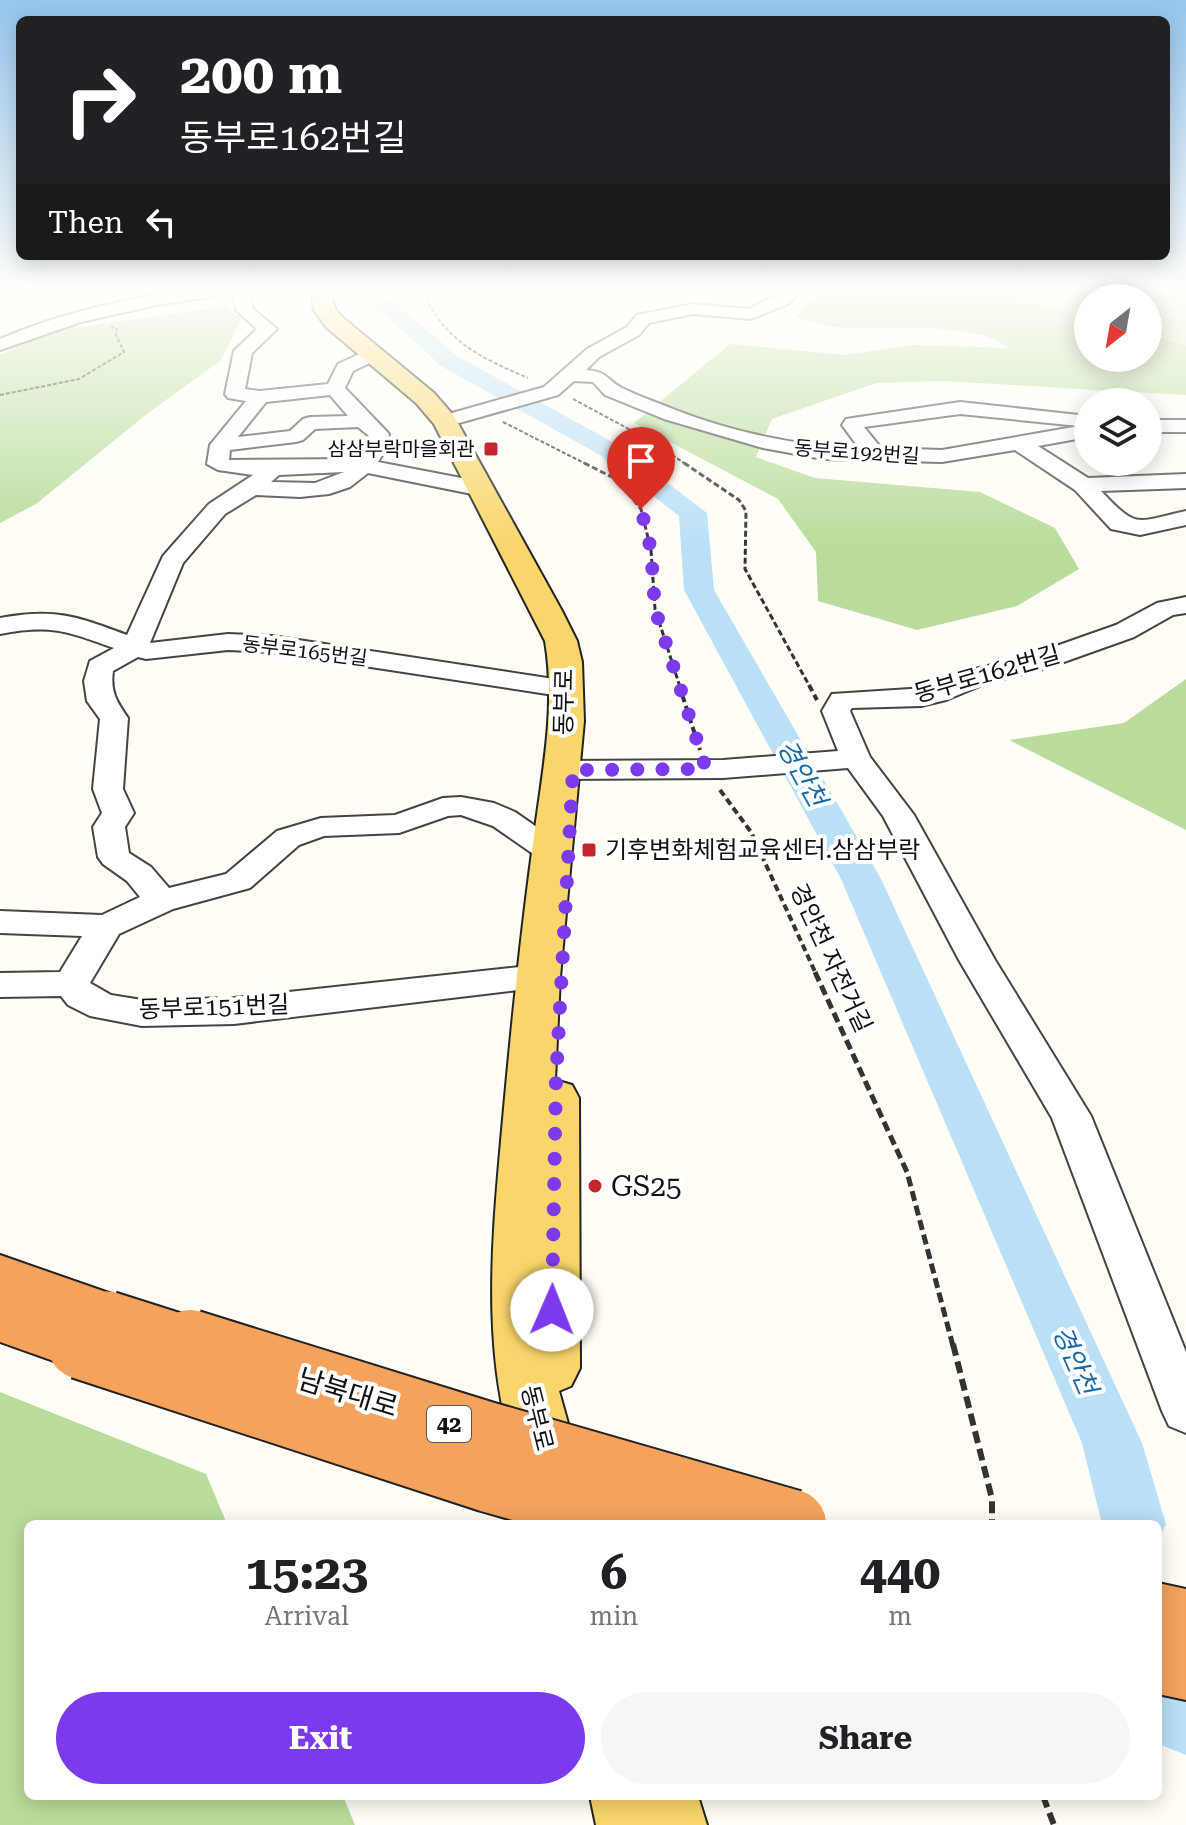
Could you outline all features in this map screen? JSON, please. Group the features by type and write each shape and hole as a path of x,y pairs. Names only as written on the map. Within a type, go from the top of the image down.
{"highway":[{"name":"남북대로","path":"0,1279 95,1332 489,1478 636,1520"},
{"name":"남북대로","path":"0,1317 95,1332 483,1435 778,1520"},
{"path":"1162,1619 1186,1624"},
{"path":"1162,1659 1186,1664"}],"main road":[{"name":"동부로","path":"401,377 425,398 459,417 482,489 561,641 567,689 567,770 538,977 518,1257 526,1376 562,1520"},
{"path":"413,377 459,417 570,638 579,689 567,770 556,1079 551,1368 589,1520"},
{"path":"627,1800 633,1825"},
{"path":"663,1800 670,1825"}],"street":[{"path":"238,377 235,394 260,397 335,389"},
{"path":"335,389 341,377"},
{"path":"459,417 552,390 567,377"},
{"name":"동부로192번길","path":"599,377 612,391 658,411 770,444 823,453 942,456 1074,433"},
{"path":"252,488 328,490 345,483 363,467 378,447 379,434 335,389"},
{"path":"260,397 220,445 217,461 222,466 363,467 482,489"},
{"path":"876,456 853,423 960,408 1074,420"},
{"path":"220,445 296,436 310,423 363,421"},
{"path":"1162,426 1186,426"},
{"path":"1019,443 1083,485 1119,524 1140,528 1186,518"},
{"path":"161,901 139,874 114,857 109,827 118,813 108,789 114,718 101,706 97,678 100,667 134,648 172,561 217,509 252,488 276,466"},
{"path":"1083,485 1186,481"},
{"name":"동부로162번길","path":"856,758 836,711 842,700 921,698 936,694 977,677 1037,662 1125,631 1166,608 1186,605"},
{"name":"동부로165번길","path":"0,626 36,619 67,622 134,648 163,651 247,641 567,689"},
{"path":"567,770 715,769 856,758 898,815 977,960 1071,1116 1186,1411"},
{"path":"0,922 106,926 161,901 238,881 277,846 303,831 346,824 399,824 443,807 483,810 504,819 553,853"},
{"path":"0,985 71,984 106,926"},
{"name":"동부로151번길","path":"71,984 81,996 103,1007 142,1013 234,1011 538,977"}],"path":[{"path":"0,395 82,377"},
{"path":"524,377 653,442 739,500 746,511 747,521 745,569 821,707"},
{"name":"경안천 자전거길","path":"459,417 616,479 641,509 651,550 655,609 715,769 751,832 907,1172 981,1451 992,1499 992,1520"},
{"path":"1045,1800 1054,1825"}],"green space":[{"path":"0,377 198,377 148,413 36,504 0,523"},
{"path":"690,377 1186,377 1186,395 1162,394 1162,388 1074,389 942,381 876,383 772,419 756,457 815,478 980,492 1055,528 1079,569 1017,606 917,630 818,601 816,552 778,499 634,423"},
{"path":"1186,679 1186,830 1009,740 1124,723"},
{"path":"0,1392 206,1474 225,1520 24,1520 24,1800 345,1800 355,1825 0,1825"}],"waterway":[{"name":"경안천","path":"478,377 609,450 693,513 699,590 861,879 1112,1443 1133,1520"},
{"name":"경안천","path":"1162,1630 1186,1720"}],"place":[{"name":"삼삼부락마을회관","path":"491,449"},
{"name":"기후변화체험교육센터.삼삼부락","path":"589,850"},
{"name":"GS25","path":"595,1186"}],"route":[{"path":"552,1310 556,1079 573,770 706,769 655,609 651,550 641,509"}]}
